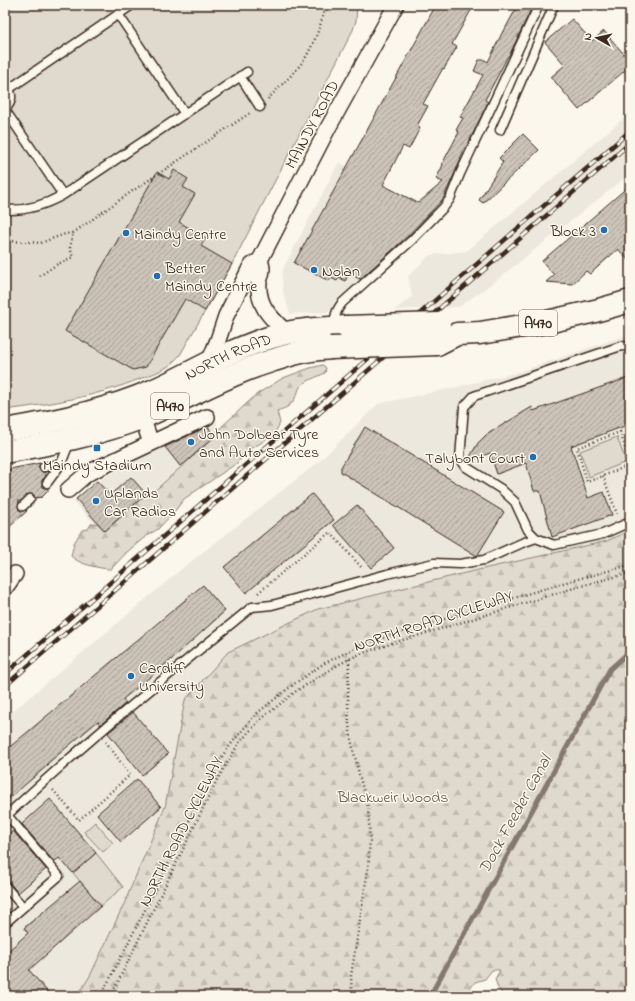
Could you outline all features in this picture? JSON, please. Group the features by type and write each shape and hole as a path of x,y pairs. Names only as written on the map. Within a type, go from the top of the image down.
{"main road":[{"name":"NORTH ROAD","path":"5,430 38,424 114,405 153,391 209,362 252,344 299,330 337,334 439,324 457,334 480,332 547,322 630,301"},
{"name":"NORTH ROAD","path":"5,452 71,439 142,417 256,366 306,351 337,334"}],"street":[{"name":"MAINDY ROAD","path":"209,362 226,316 251,266 260,260 328,128 396,5"},
{"name":"MAINDY ROAD","path":"260,260 262,269 259,281 259,291 262,302 271,318 288,333"},
{"path":"142,417 151,443"},
{"path":"68,490 90,472 207,417"},
{"path":"5,588 15,574"}],"lane":[{"path":"64,195 5,110 10,102 11,93 7,87 132,5"},
{"path":"337,334 335,316 336,310 412,240 438,214 450,199 463,166 539,5"},
{"path":"500,130 554,5"},
{"path":"118,14 185,114"},
{"path":"5,210 33,208 64,195 244,74 260,107"},
{"path":"630,347 621,346 614,348 474,396 464,407 460,458 466,467 501,489 515,502 528,530 536,538 554,545 603,534 630,522"},
{"path":"49,478 61,464 71,439"},
{"path":"44,467 61,464"},
{"path":"22,506 30,499"},
{"path":"5,923 59,876 6,816 128,709 252,607 272,605 434,563 460,564 484,560 536,538"},
{"path":"5,886 23,907"}],"path":[{"path":"5,240 40,244 65,234 73,233 131,192 260,107 304,60 318,31 326,5"},
{"path":"38,278 56,265 73,257 70,248 73,233"},
{"path":"620,432 630,464 603,476 587,482 577,448 620,432"},
{"path":"603,476 619,520"},
{"path":"102,996 221,758 256,714 294,684 323,664 363,644 563,583 630,565"},
{"name":"NORTH ROAD CYCLEWAY","path":"111,996 217,780 239,744 259,721 295,692 336,666 360,654 393,642 584,585 630,573"},
{"path":"349,659 349,725 368,807 370,839 368,870 351,976 352,996"},
{"path":"51,788 79,820 130,775 104,741"}],"shaded area":[{"path":"630,113 630,174 498,279 459,307 395,310 412,296 408,276 430,255 467,251"},
{"path":"339,162 433,211 407,237 335,302 329,312 290,314 283,292 283,269"},
{"name":"Cardiff University","path":"630,334 630,530 607,541 465,573 318,609 185,700 165,807 124,904 90,976 77,996 5,996 5,718 184,567 320,461 378,404 515,373"},
{"path":"216,420 218,440 107,537 73,501 97,481 206,423 208,425"}],"green space":[{"name":"Maindy Centre","path":"5,5 357,5 356,21 353,30 232,264 180,355 167,367 151,375 109,390 57,402 5,410"},
{"path":"323,365 326,368 325,373 302,385 291,404 286,408 277,411 280,423 276,431 261,443 251,448 237,463 184,499 158,529 145,537 127,552 111,569 84,564 71,556 74,543 82,530 88,529 91,524 97,523 105,531 146,494 149,496 214,437 218,430 257,394 283,378"},
{"path":"617,437 626,462 589,477 580,451"},
{"name":"Blackweir Woods","path":"630,530 630,996 504,996 498,988 495,979 500,970 492,970 485,979 475,982 467,993 467,996 77,996 90,976 124,904 165,807 185,700 228,652 318,609 465,573 607,541"},
{"path":"95,822 113,843 103,852 84,832"},
{"path":"96,853 123,887 101,906 73,873"}],"building":[{"path":"436,5 474,5 452,44 457,47 444,69 443,68 423,104 428,106 417,126 420,128 409,149 403,146 383,185 418,203 443,182 436,179 443,165 442,164 459,132 456,130 463,118 460,117 483,75 474,71 479,60 485,60 488,62 518,5 533,5 509,56 485,100 488,102 460,158 461,159 443,199 408,236 360,279 349,274 345,281 339,277 337,281 331,278 329,281 294,263"},
{"path":"572,19 592,41 604,31 630,61 630,66 579,110 551,77 565,65 545,42"},
{"path":"523,134 539,150 483,203 479,200 503,162 499,158"},
{"path":"174,170 188,179 183,187 195,194 179,222 206,238 201,246 232,264 205,311 185,299 146,367 133,370 65,331 157,172 169,179"},
{"name":"Block 3","path":"630,185 630,262 618,249 590,274 586,271 572,284 546,282 554,275 542,261"},
{"name":"Talybont Court","path":"630,377 630,424 571,446 588,498 604,492 612,515 552,537 540,491 534,491 526,463 497,474 490,453 469,461 468,460 478,443 486,435 532,407 533,411"},
{"name":"John Dolbear Tyre and Auto Services","path":"208,426 214,437 180,466 165,447"},
{"path":"365,427 504,512 477,556 341,472 341,467"},
{"path":"40,463 39,468 42,472 45,472 46,476 42,480 42,485 44,488 48,488 48,491 42,497 35,498 34,495 28,494 21,501 18,501 19,510 27,511 5,531 5,470"},
{"path":"131,477 146,494 105,531 76,499 97,481 110,495"},
{"path":"312,494 334,520 246,593 224,567"},
{"path":"357,505 394,548 371,568 333,525"},
{"path":"203,585 225,611 172,659 123,699 126,703 100,725 98,721 5,802 5,751"},
{"path":"133,712 168,754 142,775 108,733"},
{"path":"137,779 161,807 121,842 97,814"},
{"path":"50,799 96,853 73,873 59,858 54,862 22,824"},
{"path":"13,831 46,869 18,893 9,882 5,881 5,838"},
{"path":"80,881 101,906 29,970 51,996 5,996 5,954 28,933 24,928"}],"waterway":[{"name":"Dock Feeder Canal","path":"430,996 610,669 630,651"}],"railway":[{"path":"5,674 630,131"},
{"path":"5,686 630,143"}],"place":[{"name":"Block 3","path":"604,230"},
{"name":"Maindy Centre","path":"126,233"},
{"name":"Nolan","path":"314,270"},
{"name":"Better Maindy Centre","path":"157,276"},
{"name":"John Dolbear Tyre and Auto Services","path":"191,442"},
{"name":"Maindy Stadium","path":"97,448"},
{"name":"Talybont Court","path":"533,457"},
{"name":"Uplands Car Radios","path":"96,501"},
{"name":"Cardiff University","path":"131,676"}]}
